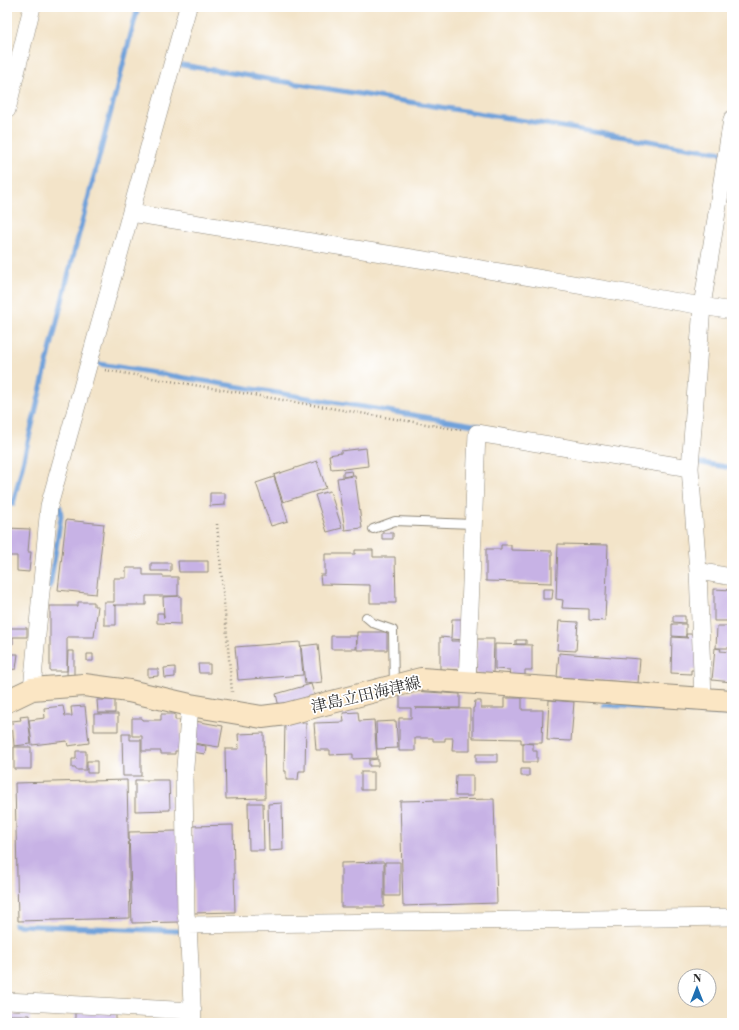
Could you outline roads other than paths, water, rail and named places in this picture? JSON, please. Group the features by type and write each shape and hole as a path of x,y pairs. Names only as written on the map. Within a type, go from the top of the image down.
{"main road":[{"name":"津島立田海津線","path":"7,701 32,689 84,685 129,691 190,705 262,717 286,714 421,679 732,701"}],"street":[{"path":"7,110 32,7"},
{"path":"32,689 49,506 188,7"},
{"path":"703,698 698,571 690,468 702,306 732,119"},
{"path":"131,213 732,311"},
{"path":"467,683 477,433 690,468"},
{"path":"698,571 732,577"},
{"path":"7,1001 193,1017 188,925 186,915 184,779 190,705"},
{"path":"188,925 732,917"}],"lane":[{"path":"373,529 395,521 474,524"},
{"path":"366,617 373,623 393,630 394,686"}],"waterway":[{"path":"7,503 13,504 68,276 138,7"},
{"path":"182,65 723,153"},
{"path":"100,364 480,426"},
{"path":"696,464 696,462 732,468"},
{"path":"50,587 61,516 60,507"},
{"path":"604,705 732,714"},
{"path":"15,925 179,931"}]}
